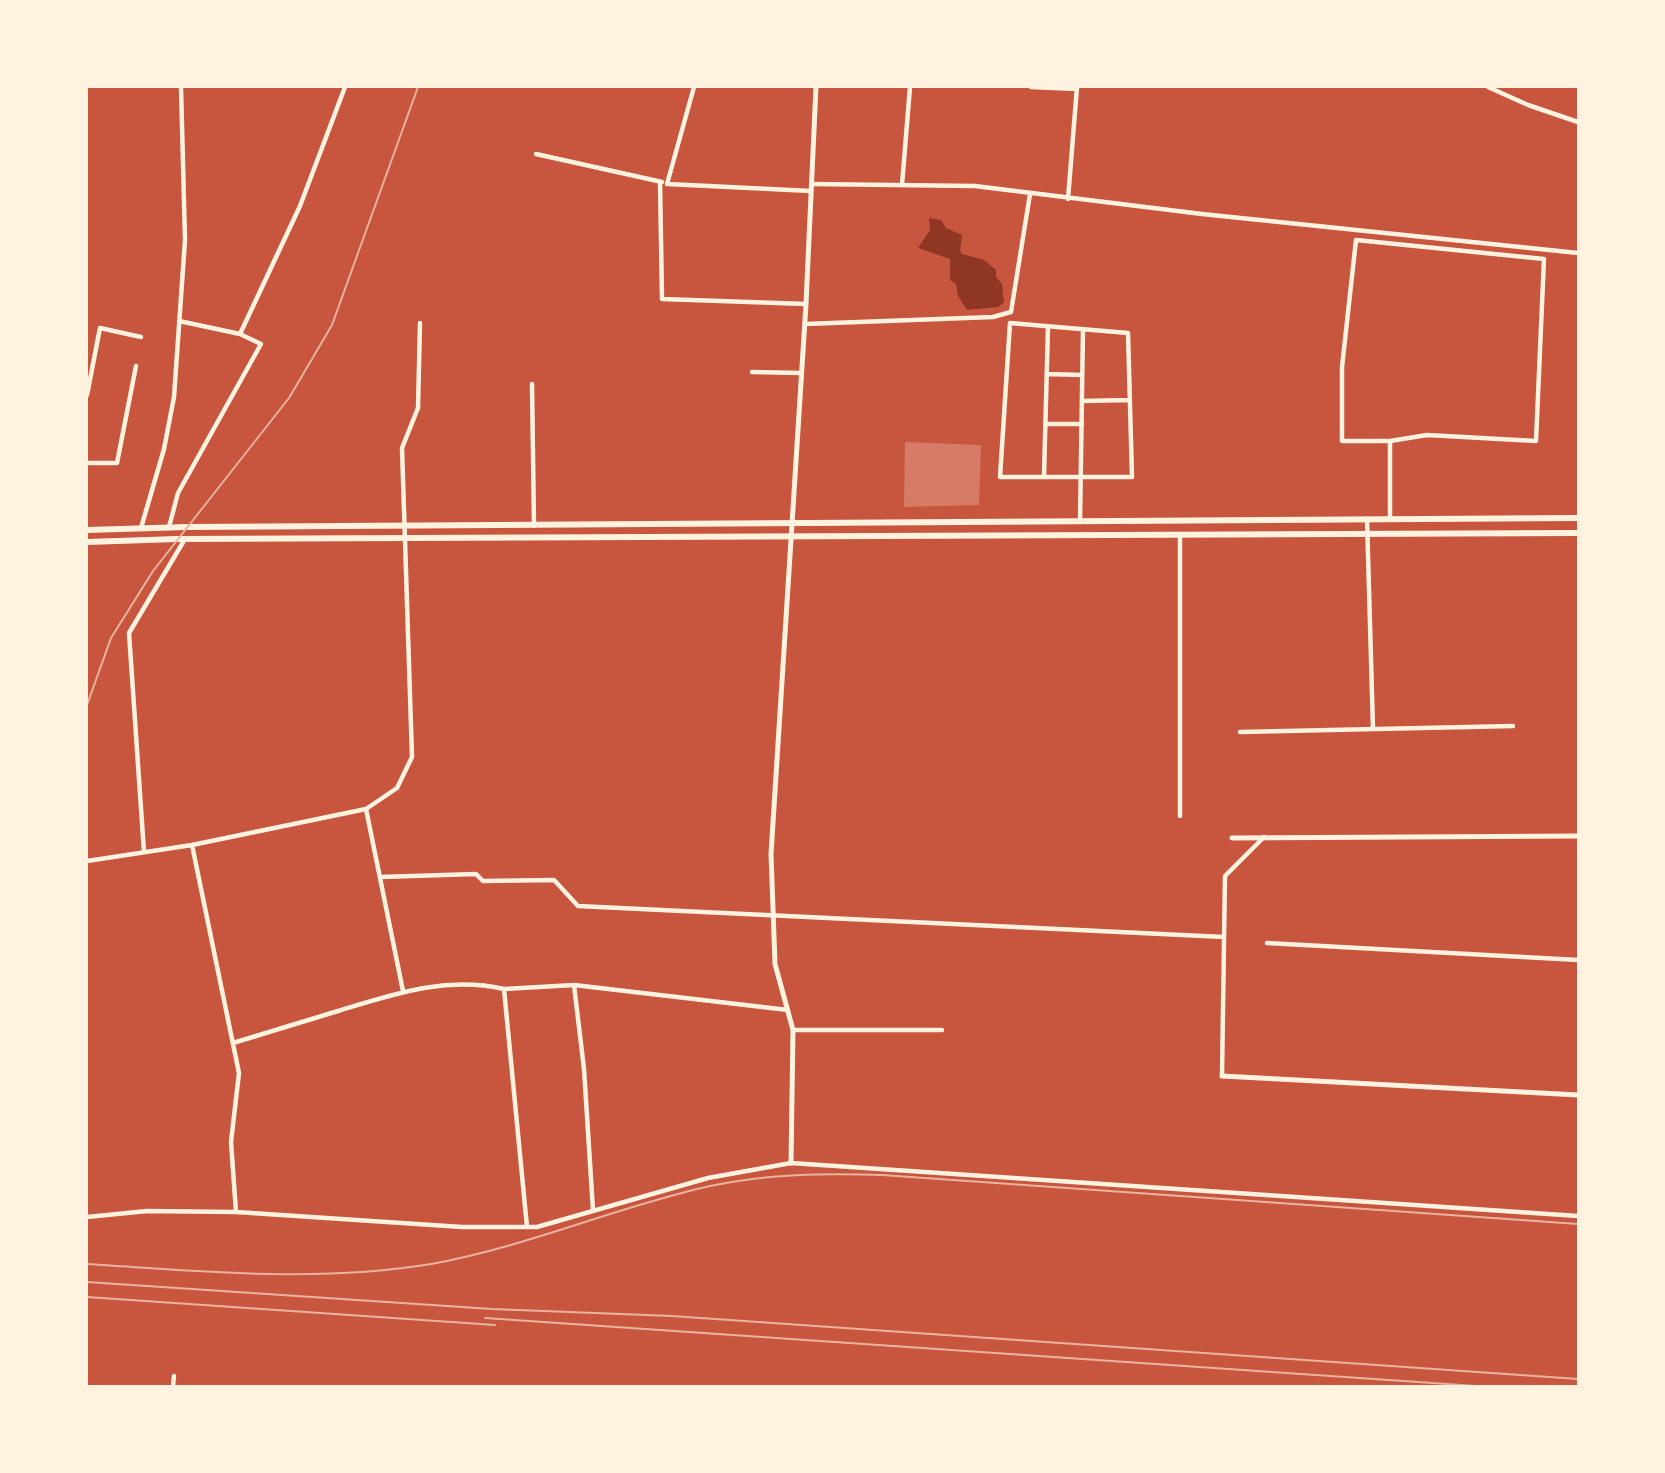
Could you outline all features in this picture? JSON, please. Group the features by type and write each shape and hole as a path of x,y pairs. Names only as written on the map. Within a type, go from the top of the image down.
{"main road":[{"path":"87,530 169,527 791,525 1578,518"},
{"path":"87,542 185,539 404,540 1578,533"}],"street":[{"path":"141,528 166,439 174,397 185,240 181,87"},
{"path":"240,334 300,206 345,87"},
{"path":"667,183 694,87"},
{"path":"791,1163 794,1030 775,964 771,854 789,538 805,324 816,87"},
{"path":"902,185 910,87"},
{"path":"1031,87 1077,88 1068,199"},
{"path":"1488,87 1528,105 1578,122"},
{"path":"536,154 667,183 811,188 902,185 975,186 1068,199 1578,253"},
{"path":"660,182 662,299 806,304"},
{"path":"805,324 993,317 1011,312 1030,194"},
{"path":"1356,240 1544,259 1536,441 1427,435 1390,441 1342,441 1342,367 1356,240"},
{"path":"169,527 178,492 261,344 240,334 179,321"},
{"path":"87,861 192,845 366,809 397,788 412,757 402,448 418,408 420,323"},
{"path":"1010,323 1083,329 1128,333 1132,477 1000,477 1010,323"},
{"path":"1044,476 1048,326"},
{"path":"87,395 100,328 141,337"},
{"path":"1080,522 1083,329"},
{"path":"87,463 117,463 136,366"},
{"path":"752,372 801,373"},
{"path":"1047,374 1082,375"},
{"path":"532,384 534,526"},
{"path":"1082,400 1130,400"},
{"path":"1046,424 1082,424"},
{"path":"1390,441 1390,519"},
{"path":"1367,519 1374,729"},
{"path":"1180,536 1180,816"},
{"path":"144,852 129,633 185,539"},
{"path":"1240,732 1513,726"},
{"path":"366,809 403,991"},
{"path":"1232,838 1578,836"},
{"path":"1264,837 1225,876 1222,1076 1578,1095"},
{"path":"192,845 239,1073 231,1142 236,1212"},
{"path":"380,877 476,874 483,881 554,880 578,906 1224,937"},
{"path":"1267,943 1578,960"},
{"path":"233,1043 403,991 440,984 465,983 504,989 574,985 788,1010"},
{"path":"574,985 584,1070 593,1210"},
{"path":"504,989 527,1227"},
{"path":"794,1030 942,1030"},
{"path":"87,1217 147,1211 236,1212 462,1227 537,1227 708,1178 791,1163 1578,1216"},
{"path":"173,1386 174,1376"}],"shaded area":[{"path":"929,218 941,220 946,228 962,235 960,250 962,254 984,260 996,270 996,277 1002,284 1004,302 998,307 967,310 958,296 956,284 950,280 950,259 918,248 930,230"}],"building":[{"path":"905,442 981,445 979,505 904,507"}],"railway":[{"path":"87,705 111,638 153,571 289,398 332,325 418,87"},
{"path":"87,1264 259,1274 388,1270 431,1264 501,1248 710,1186 753,1179 817,1174 882,1175 1578,1224"},
{"path":"87,1282 492,1309 672,1316 1578,1379"},
{"path":"87,1297 495,1325"},
{"path":"485,1318 1476,1386"}]}
